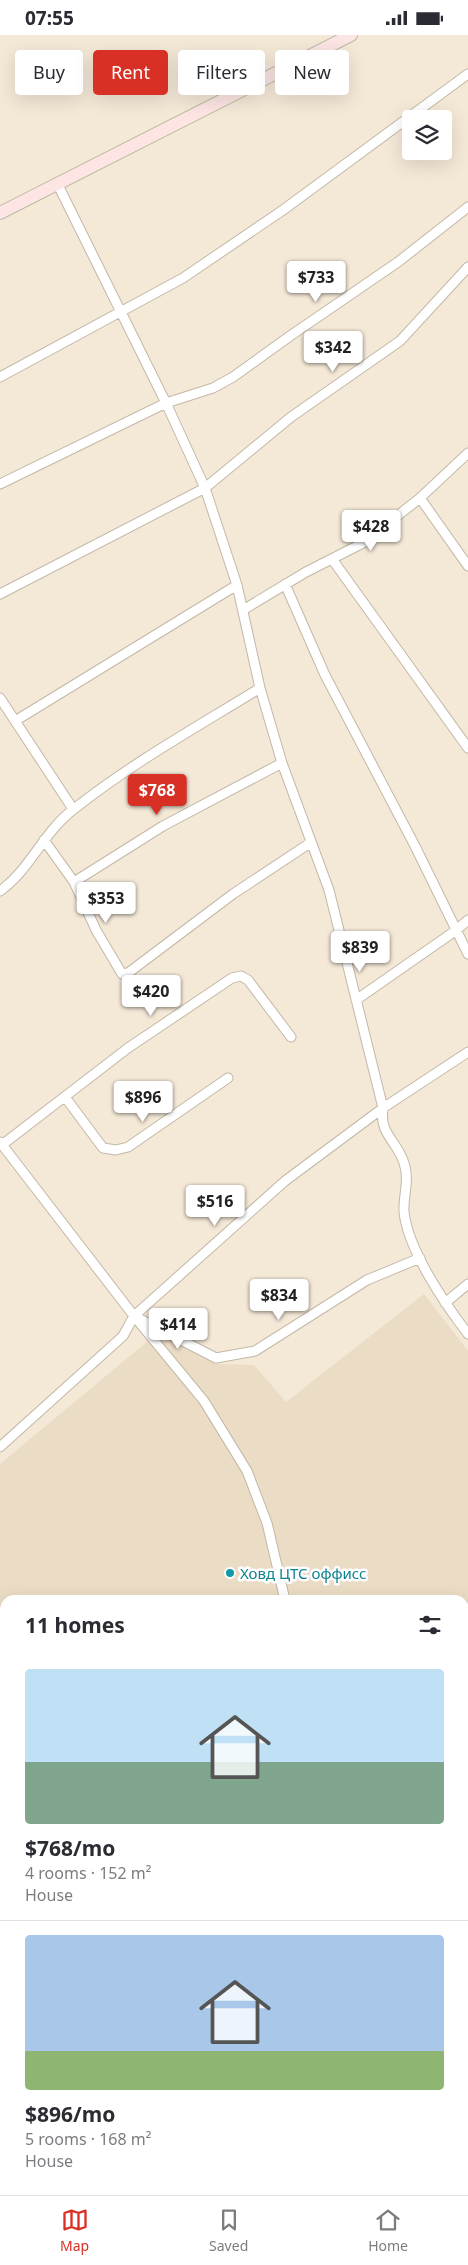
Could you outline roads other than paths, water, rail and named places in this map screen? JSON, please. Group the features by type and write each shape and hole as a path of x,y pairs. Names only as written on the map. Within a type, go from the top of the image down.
{"main road":[{"path":"0,213 351,35"}],"street":[{"path":"0,377 183,277 283,210 468,74"},
{"path":"58,183 166,403 205,488 237,585 260,688 282,763 310,843 329,890 383,1107 381,1119 383,1129 403,1160 408,1176 404,1212 420,1258 445,1303 468,1334"},
{"path":"0,484 166,403 213,388 233,377 290,335 398,262 468,207"},
{"path":"0,594 205,488 291,417 400,341 468,267"},
{"path":"243,610 285,584 362,543 420,499 468,453"},
{"path":"420,499 468,566"},
{"path":"332,559 468,748"},
{"path":"285,584 325,675 415,846 455,931 468,954"},
{"path":"15,721 237,585"},
{"path":"0,891 8,886 44,840 73,809 166,746 260,688"},
{"path":"0,698 73,809"},
{"path":"74,882 163,826 282,763"},
{"path":"44,840 74,882 100,937 122,974 128,973 233,894 310,843"},
{"path":"356,1000 468,920"},
{"path":"284,1595 267,1523 247,1471 204,1401 134,1316 1,1144 128,1048 232,978 241,976 248,980 291,1037"},
{"path":"0,1447 124,1336 134,1316 285,1181 383,1107 468,1052"},
{"path":"65,1097 103,1148 116,1150 128,1147 152,1132 228,1078"},
{"path":"134,1316 216,1358 255,1351 366,1280 420,1258"},
{"path":"445,1303 468,1284"}],"place":[{"name":"Ховд ЦТС оффисс","path":"230,1573"}]}
